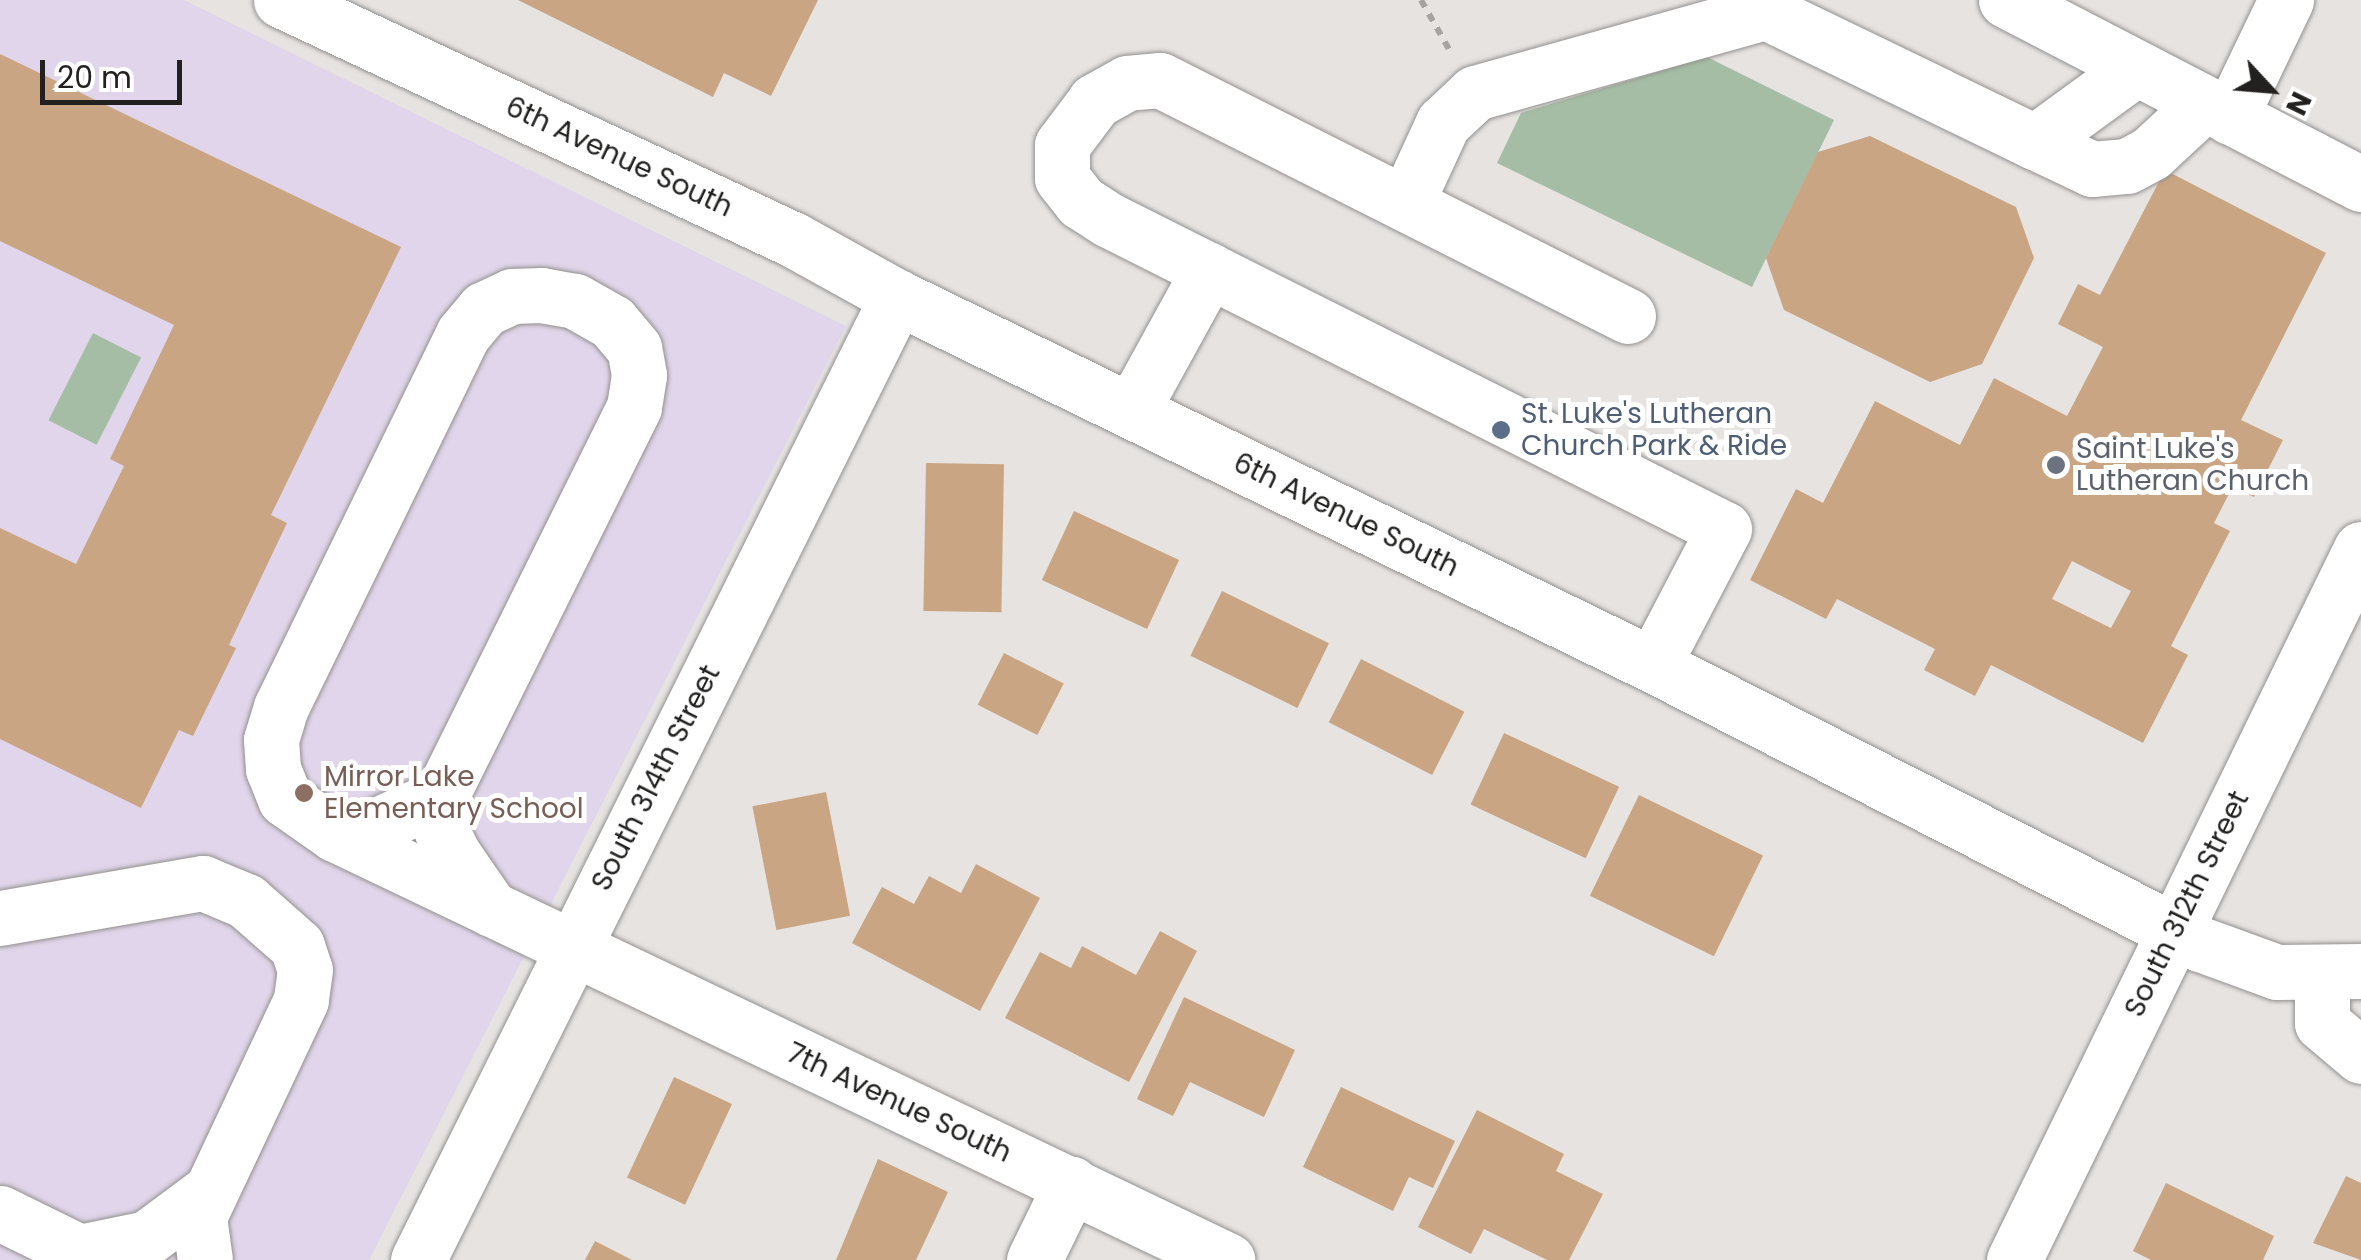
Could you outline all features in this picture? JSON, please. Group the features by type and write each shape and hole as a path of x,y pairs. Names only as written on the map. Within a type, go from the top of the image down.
{"street":[{"path":"2006,0 2217,110 2355,166"},
{"path":"1408,199 1443,124 1474,93 1766,12 2092,169 2127,166 2217,110 2286,0"},
{"name":"6th Avenue South","path":"315,6 794,240 897,297 1653,665 2174,929 2258,968 2342,973 2322,1023 2361,1056"},
{"path":"2035,142 2135,69"},
{"path":"1628,316 1408,199 1160,80 1128,83 1095,101 1062,145 1062,178 1081,202 1724,529 1653,665"},
{"path":"1132,410 1209,270"},
{"name":"7th Avenue South","path":"440,796 634,407 640,375 634,348 612,322 575,301 512,296 484,309 463,334 280,707 271,740 273,769 285,799 335,834 1227,1260"},
{"name":"South 314th Street","path":"418,1260 897,297"},
{"name":"South 312th Street","path":"2014,1260 2361,549"},
{"path":"335,834 373,827 440,796 441,828 452,854 491,908"},
{"path":"0,918 204,883 246,900 297,946 305,970 301,1000 199,1217 205,1260"},
{"path":"1034,1260 1071,1184"},
{"path":"0,1213 88,1256 147,1238 209,1192"}],"shaded area":[{"name":"Mirror Lake Elementary School","path":"0,0 184,0 846,326 369,1260 0,1260"}],"green space":[{"path":"1707,57 1834,120 1752,287 1497,163 1521,113"},
{"path":"93,333 141,358 97,445 49,420"}],"building":[{"path":"518,0 818,0 771,96 724,73 713,97"},
{"path":"0,54 401,247 271,515 287,523 229,645 236,648 193,736 179,730 141,808 0,739 0,528 76,564 124,466 110,459 174,325 0,241"},
{"path":"1870,136 2016,207 2034,258 1982,364 1930,382 1784,310 1766,258 1818,152"},
{"name":"Saint Luke's Lutheran Church","path":"2165,170 2326,253 2241,420 2283,440 2254,497 2233,486 2214,523 2230,531 2171,646 2188,655 2143,743 1991,665 1975,696 1924,670 1935,649 1837,599 1826,619 1750,580 1796,489 1823,503 1875,401 1960,445 1994,378 2067,416 2103,347 2058,324 2078,284 2100,295","holes":["2072,561 2131,591 2111,628 2052,599"]},
{"path":"926,463 1004,464 1001,612 923,611"},
{"path":"1074,511 1179,560 1147,629 1042,580"},
{"path":"1222,591 1329,643 1297,708 1190,656"},
{"path":"1004,653 1064,683 1037,735 978,705"},
{"path":"1361,659 1464,712 1432,775 1329,722"},
{"path":"1504,733 1619,787 1586,858 1471,805"},
{"path":"826,792 850,916 776,930 752,806"},
{"path":"1639,795 1763,855 1714,956 1590,896"},
{"path":"976,864 1040,898 980,1011 852,943 882,887 914,904 929,876 961,893"},
{"path":"1160,931 1197,951 1129,1082 1005,1018 1040,952 1071,968 1082,946 1136,975"},
{"path":"1184,997 1295,1050 1264,1117 1190,1082 1173,1116 1137,1099"},
{"path":"674,1077 732,1104 685,1205 627,1178"},
{"path":"1341,1087 1455,1141 1433,1188 1409,1177 1393,1211 1303,1167"},
{"path":"1477,1110 1564,1154 1556,1171 1603,1194 1569,1260 1547,1260 1484,1229 1471,1254 1418,1227"},
{"path":"878,1159 948,1192 916,1260 836,1260"},
{"path":"2346,1176 2361,1183 2361,1260 2313,1243"},
{"path":"2166,1183 2274,1236 2263,1260 2151,1260 2133,1251"},
{"path":"595,1241 632,1260 585,1260"}],"place":[{"name":"St. Luke's Lutheran Church Park & Ride","path":"1501,430"},
{"name":"Saint Luke's Lutheran Church","path":"2056,465"},
{"name":"Mirror Lake Elementary School","path":"304,793"}]}
